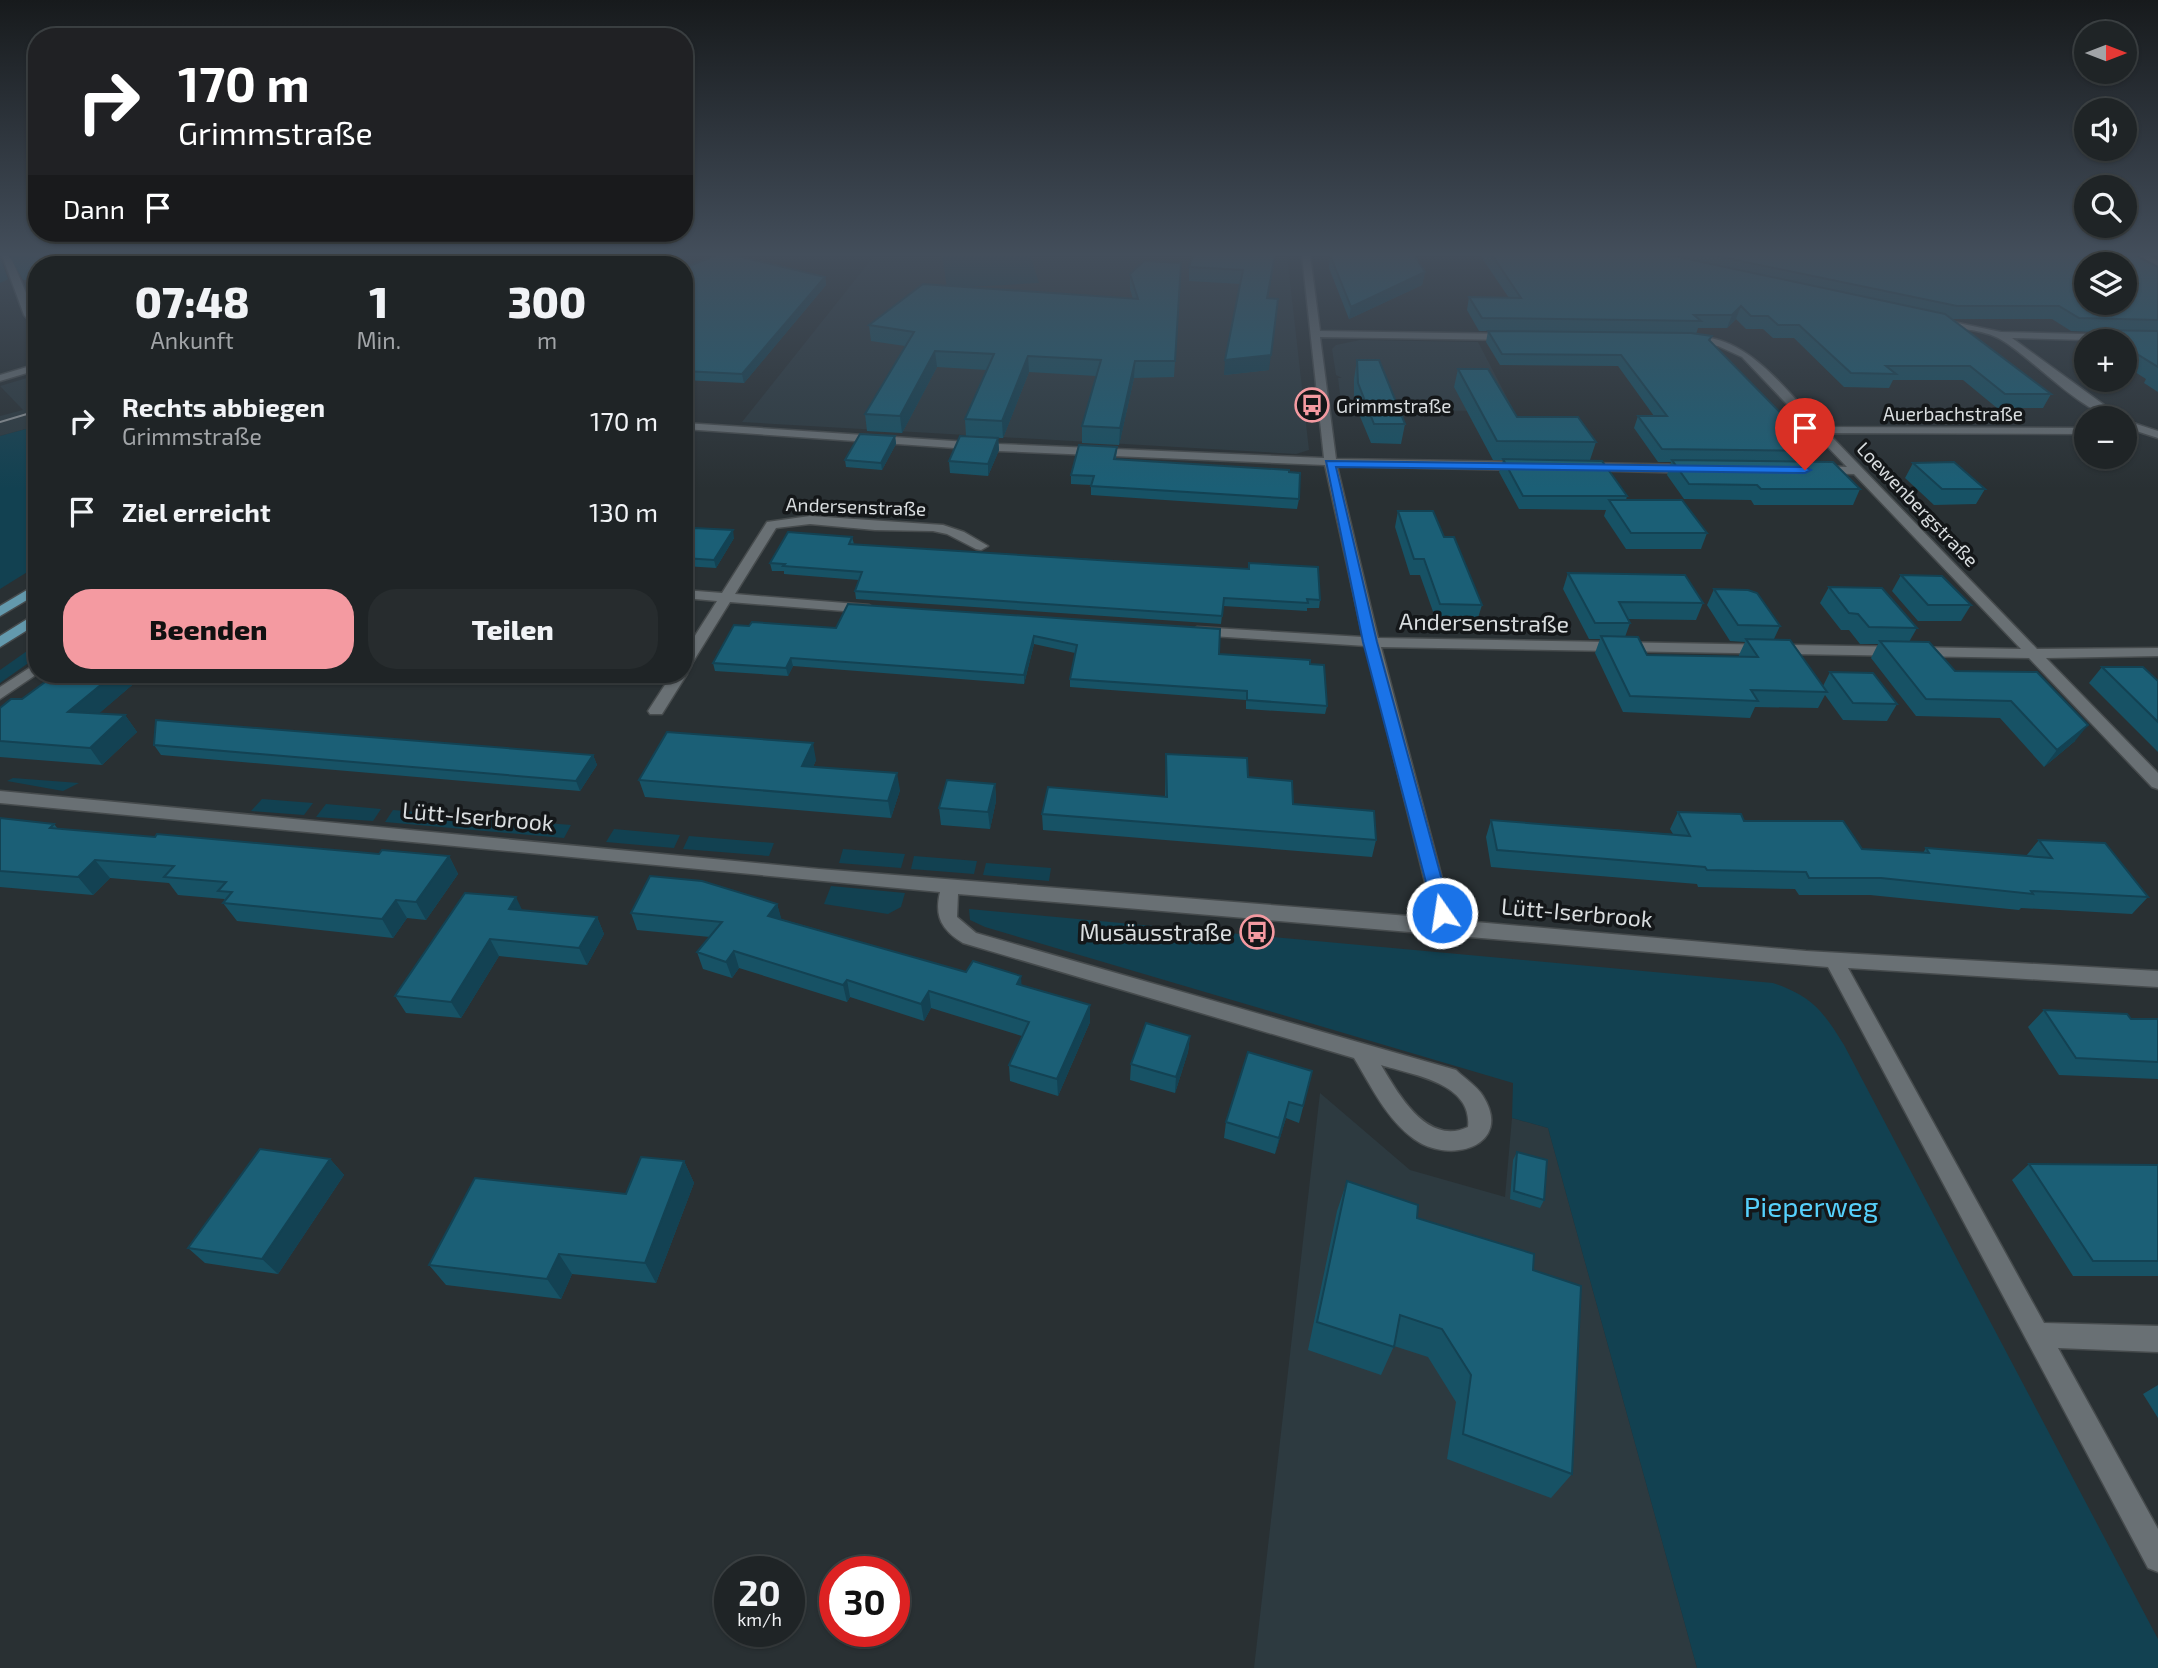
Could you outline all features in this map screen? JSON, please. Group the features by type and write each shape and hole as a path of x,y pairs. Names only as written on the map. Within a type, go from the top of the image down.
{"main road":[{"path":"0,612 28,594"},
{"path":"0,643 28,623"}],"street":[{"path":"1991,333 2158,340"},
{"path":"1445,926 1370,642 1330,463 1321,409 1315,334 1517,337"},
{"path":"2001,335 2095,406"},
{"name":"Loewenbergstraße","path":"1674,339 1709,341 1738,350 1820,430 2158,783"},
{"path":"0,377 28,369"},
{"path":"693,427 1330,463 1538,467"},
{"path":"2137,429 2158,435"},
{"name":"Auerbachstraße","path":"1820,430 2074,431"},
{"path":"1565,467 1709,469"},
{"path":"1805,470 1858,471"},
{"name":"Andersenstraße","path":"693,651 771,525 781,522 826,521 936,528 952,531 981,546"},
{"path":"693,595 888,610"},
{"name":"Andersenstraße","path":"1178,629 1370,642 1990,654 2158,652"},
{"path":"0,694 28,674"},
{"path":"656,711 673,683"},
{"name":"Lütt-Iserbrook","path":"0,797 951,886 1834,960 2158,979"},
{"path":"951,886 946,904 946,918 954,929 970,938 1360,1049 1448,1076 1474,1100 1480,1116 1478,1133 1465,1142 1443,1143 1423,1135 1406,1120 1360,1049"},
{"path":"1834,960 2158,1558"},
{"path":"2038,1335 2158,1339"}],"shaded area":[{"path":"813,333 1296,333 1309,450 1296,454 742,422"},
{"path":"1360,340 1478,342 1514,411 1342,410 1338,378 1342,378 1336,375 1332,349 1336,345"},
{"path":"28,378 28,428 0,436 0,416 23,410 0,386"},
{"path":"1320,1093 1410,1170 1505,1197 1512,1118 1548,1128 1697,1668 1254,1668"}],"green space":[{"path":"28,428 28,572 0,589 0,436"},
{"path":"28,650 28,663 0,683 0,670"},
{"path":"13,778 79,783 63,791 7,781"},
{"path":"262,799 313,803 304,815 251,811"},
{"path":"326,804 381,809 373,821 316,817"},
{"path":"393,810 571,825 564,838 385,822"},
{"path":"614,829 680,835 674,848 606,842"},
{"path":"689,836 774,843 769,856 683,849"},
{"path":"843,849 905,854 901,868 839,863"},
{"path":"914,856 977,861 974,874 911,869"},
{"path":"986,863 1051,868 1049,881 983,875"},
{"path":"831,886 905,893 901,907 888,914 824,904"},
{"name":"Pieperweg","path":"969,909 1773,983 1798,993 1823,1014 1844,1045 2158,1639 2158,1668 1697,1668 1548,1128 1512,1118 1513,1083 985,927 970,920"}],"building":[{"path":"693,333 777,333 742,374 693,371"},
{"path":"913,333 1177,333 1175,361 1135,361 1120,428 1082,426 1101,360 1028,356 1002,421 965,419 994,354 935,351 900,416 865,414"},
{"path":"1230,333 1274,333 1271,355 1225,360"},
{"path":"1489,333 1691,333 1712,336 1709,340 1818,451 1662,449 1638,416 1667,416 1621,355 1502,354"},
{"path":"1807,333 1970,333 2051,394 2005,394 1970,366 1886,366 1896,374 1851,373"},
{"path":"2137,333 2158,333 2158,367 2137,354"},
{"path":"1357,360 1379,360 1405,424 1374,424 1358,383"},
{"path":"1458,369 1488,369 1517,417 1578,417 1596,442 1497,441"},
{"path":"860,434 895,436 881,463 845,460"},
{"path":"960,436 998,438 988,464 949,461"},
{"path":"1079,445 1117,447 1114,459 1289,470 1300,473 1299,499 1091,486 1094,476 1071,475"},
{"path":"1503,459 1602,461 1627,496 1523,496"},
{"path":"1672,460 1833,462 1860,489 1761,489 1757,485 1689,484"},
{"path":"1954,462 1985,489 1942,489 1913,463"},
{"path":"1609,500 1682,500 1707,533 1631,533"},
{"path":"1398,511 1433,511 1444,537 1454,537 1482,605 1440,604 1424,559 1414,559"},
{"path":"693,529 733,530 714,560 693,559"},
{"path":"788,532 852,537 849,544 1249,569 1249,563 1318,567 1320,600 1307,599 1308,603 1224,598 1222,616 855,591 862,572 770,563"},
{"path":"1568,573 1685,575 1703,603 1619,602 1630,623 1595,623"},
{"path":"1901,575 1942,576 1971,605 1928,605"},
{"path":"1829,587 1882,588 1917,628 1869,627 1858,614 1849,613"},
{"path":"1714,589 1748,590 1757,593 1780,626 1738,625"},
{"path":"848,604 1220,629 1219,654 1310,660 1310,664 1324,665 1327,706 1247,700 1247,691 1070,679 1077,645 1034,636 1024,675 791,658 786,668 713,663 734,625 749,626 752,622 836,628"},
{"path":"1601,636 1638,637 1647,655 1758,657 1746,639 1790,640 1827,692 1751,690 1758,701 1630,696"},
{"path":"1880,641 1929,642 1955,671 2037,672 2088,725 2057,750 2011,701 1926,699"},
{"path":"2102,667 2143,667 2158,681 2158,722"},
{"path":"1830,672 1873,673 1897,704 1853,703"},
{"path":"44,683 103,683 68,712 125,715 90,748 0,741 0,708 11,699 22,699"},
{"path":"156,720 593,755 576,781 154,745"},
{"path":"667,732 813,743 802,766 897,773 888,801 639,780"},
{"path":"1166,754 1247,758 1248,777 1292,781 1293,804 1374,811 1376,840 1042,814 1048,787 1167,797"},
{"path":"947,780 995,784 988,812 939,808"},
{"path":"1678,812 1741,814 1744,821 1843,821 1862,849 1929,853 1926,848 2052,858 2039,840 2105,843 2148,897 2031,891 2033,894 1881,878 1809,878 1806,872 1707,870 1705,867 1497,850 1491,820 1690,836"},
{"path":"0,818 54,824 50,828 155,837 157,834 379,854 382,850 449,856 416,902 396,900 382,919 223,903 232,892 218,891 226,882 164,877 174,866 95,860 78,877 0,871"},
{"path":"650,876 702,881 777,904 768,916 966,972 973,961 1021,976 1017,984 1090,1005 1057,1079 1009,1065 1029,1022 929,991 921,1004 847,980 843,985 734,951 726,962 697,952 722,922 631,913"},
{"path":"465,893 516,897 509,909 597,917 579,948 490,939 451,1002 395,996"},
{"path":"2044,1010 2127,1014 2131,1019 2158,1019 2158,1062 2076,1058"},
{"path":"1146,1023 1190,1036 1176,1077 1131,1064"},
{"path":"1248,1052 1312,1071 1303,1106 1289,1102 1279,1138 1226,1122"},
{"path":"260,1149 330,1159 262,1259 188,1248"},
{"path":"1517,1152 1547,1160 1544,1200 1514,1191"},
{"path":"641,1157 684,1161 645,1263 559,1254 547,1279 429,1265 475,1178 626,1194"},
{"path":"2029,1164 2158,1165 2158,1261 2093,1261"},
{"path":"1347,1181 1418,1205 1417,1218 1534,1254 1533,1270 1581,1286 1572,1474 1463,1434 1471,1375 1442,1329 1400,1315 1394,1347 1317,1322"}],"tram line":[{"path":"0,422 28,414"}],"place":[{"name":"Grimmstraße","path":"1312,405"},
{"name":"Musäusstraße","path":"1257,932"}],"route":[{"path":"1442,913 1370,642 1330,463 1805,470"}]}
